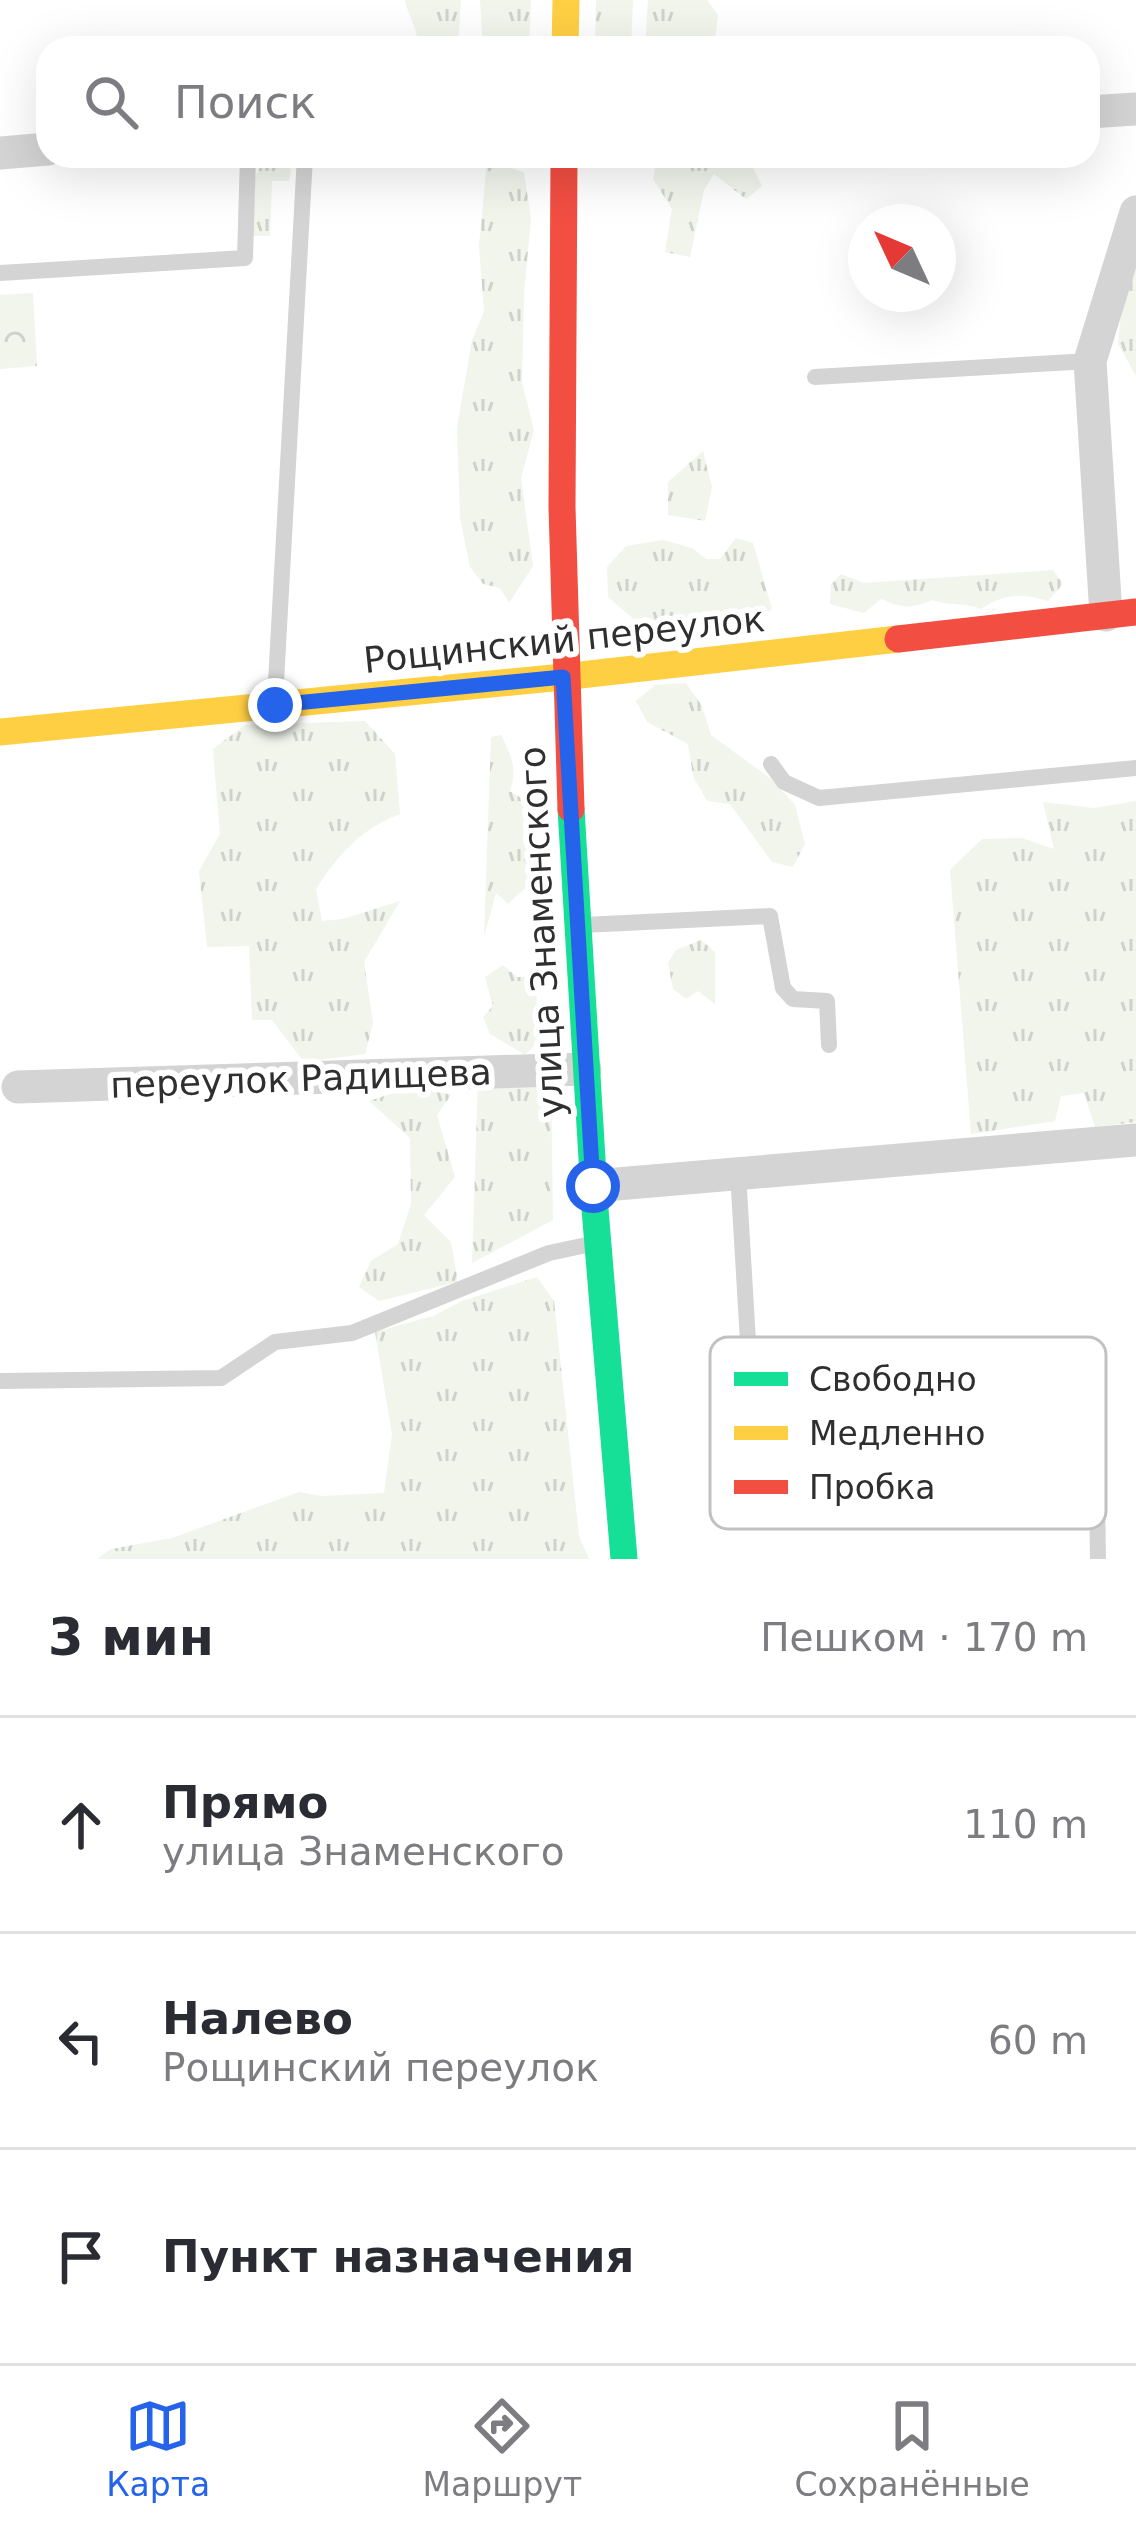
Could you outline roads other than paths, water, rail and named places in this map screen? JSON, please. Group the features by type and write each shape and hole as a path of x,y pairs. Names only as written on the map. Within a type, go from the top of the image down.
{"main road":[{"path":"565,36 566,0"},
{"name":"улица Знаменского","path":"564,168 559,506 563,677 593,1186 624,1559"},
{"name":"Рощинский переулок","path":"0,732 563,677 1121,613"}],"street":[{"path":"1100,111 1136,109"},
{"path":"0,153 36,150"},
{"path":"1121,613 1090,361 1136,212"},
{"name":"переулок Радищева","path":"18,1087 585,1069"},
{"path":"593,1186 1136,1140"}],"lane":[{"path":"0,273 245,259 248,168"},
{"path":"275,705 304,168"},
{"path":"815,376 1090,361"},
{"path":"771,764 784,782 819,798 1136,768"},
{"path":"576,925 770,916 783,988 793,999 827,1001 830,1045"},
{"path":"738,1172 748,1337"},
{"path":"0,1381 221,1378 275,1342 352,1333 549,1252 597,1243"},
{"path":"1098,1529 1098,1559"}]}
